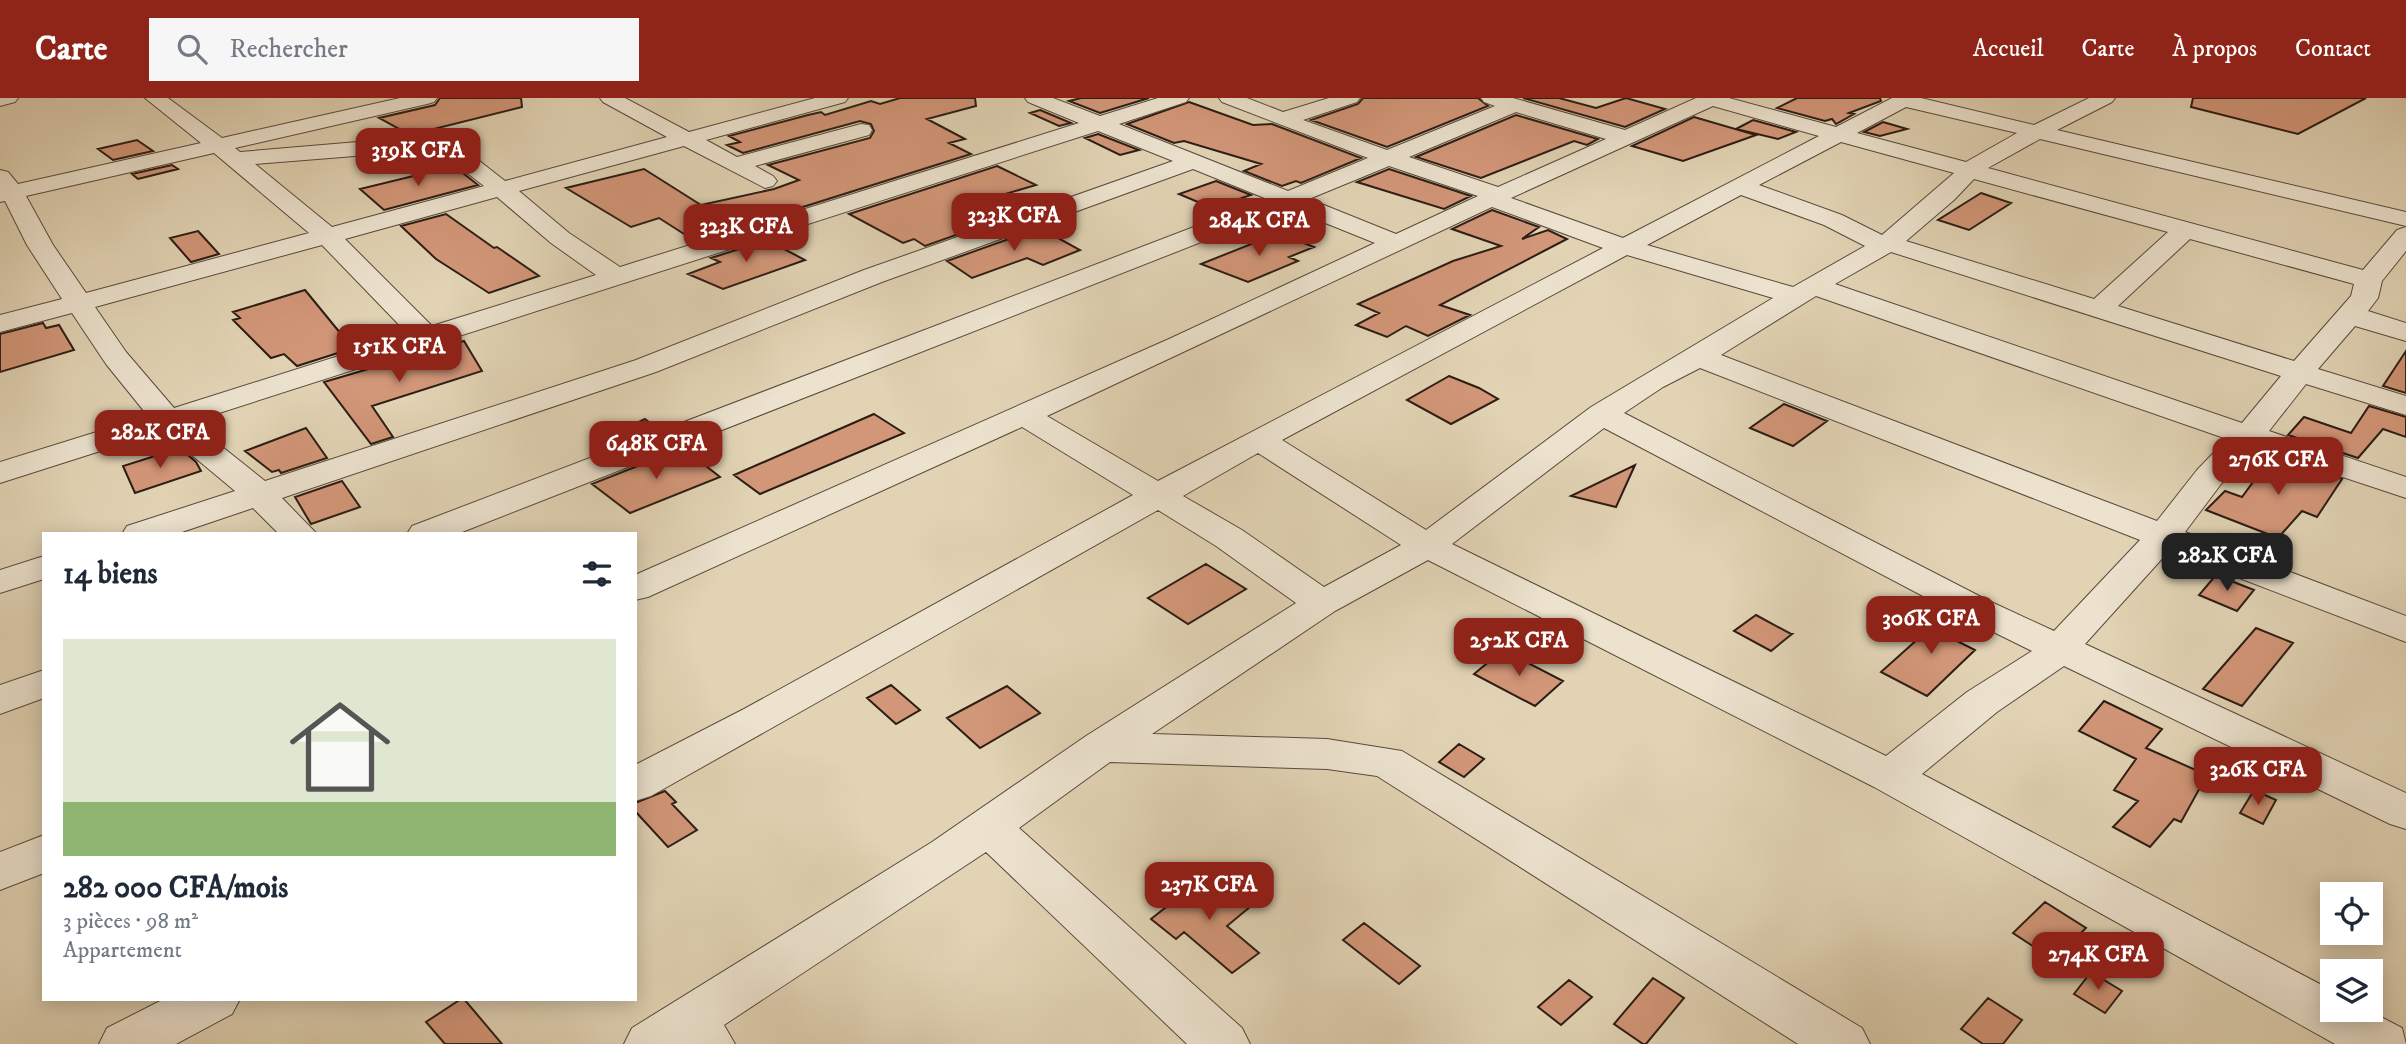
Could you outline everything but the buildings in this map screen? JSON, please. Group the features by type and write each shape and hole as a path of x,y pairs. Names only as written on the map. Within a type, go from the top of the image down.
{"street":[{"path":"0,100 8,98"},
{"path":"155,98 328,236 428,338"},
{"path":"225,152 365,104 427,98"},
{"path":"610,98 765,181"},
{"path":"1035,98 1397,243"},
{"path":"0,473 1179,98"},
{"path":"1229,98 1622,246 1805,291 2023,360 2406,488"},
{"path":"1284,119 1350,98"},
{"path":"637,588 1179,345 1711,98 2369,280"},
{"path":"683,1036 1101,747 1322,603 1427,546 1602,414 1652,381 1699,357 1885,244 1946,195 1969,171 2000,150 2105,98"},
{"path":"0,324 503,190 831,99"},
{"path":"637,784 1259,439 1905,99 2033,133 2406,219"},
{"path":"430,532 1290,199 1387,159 1501,102 1624,138"},
{"path":"734,165 861,130"},
{"path":"297,532 258,493 166,418 116,358 4,188 225,152 434,144 446,146 560,238 617,277"},
{"path":"146,532 646,366 873,276 1194,161"},
{"path":"1740,186 1833,220 1885,244 2100,308 2406,406"},
{"path":"2100,308 2186,229"},
{"path":"1890,776 1982,702 2061,650 2072,634 2164,535 2209,477 2249,435 2327,339 2350,315 2364,298 2369,280 2406,235"},
{"path":"2350,315 2406,332"},
{"path":"1699,357 2406,630"},
{"path":"1022,414 1229,538 1322,603"},
{"path":"1602,414 1974,608 2406,812"},
{"path":"1259,439 1427,546 1890,776 2383,1044"},
{"path":"0,582 42,568"},
{"path":"0,700 42,684"},
{"path":"1101,747 1327,754 1387,762 1843,1044"},
{"path":"988,826 1223,1044"},
{"path":"0,872 42,854"},
{"path":"126,1044 210,1001"}]}
